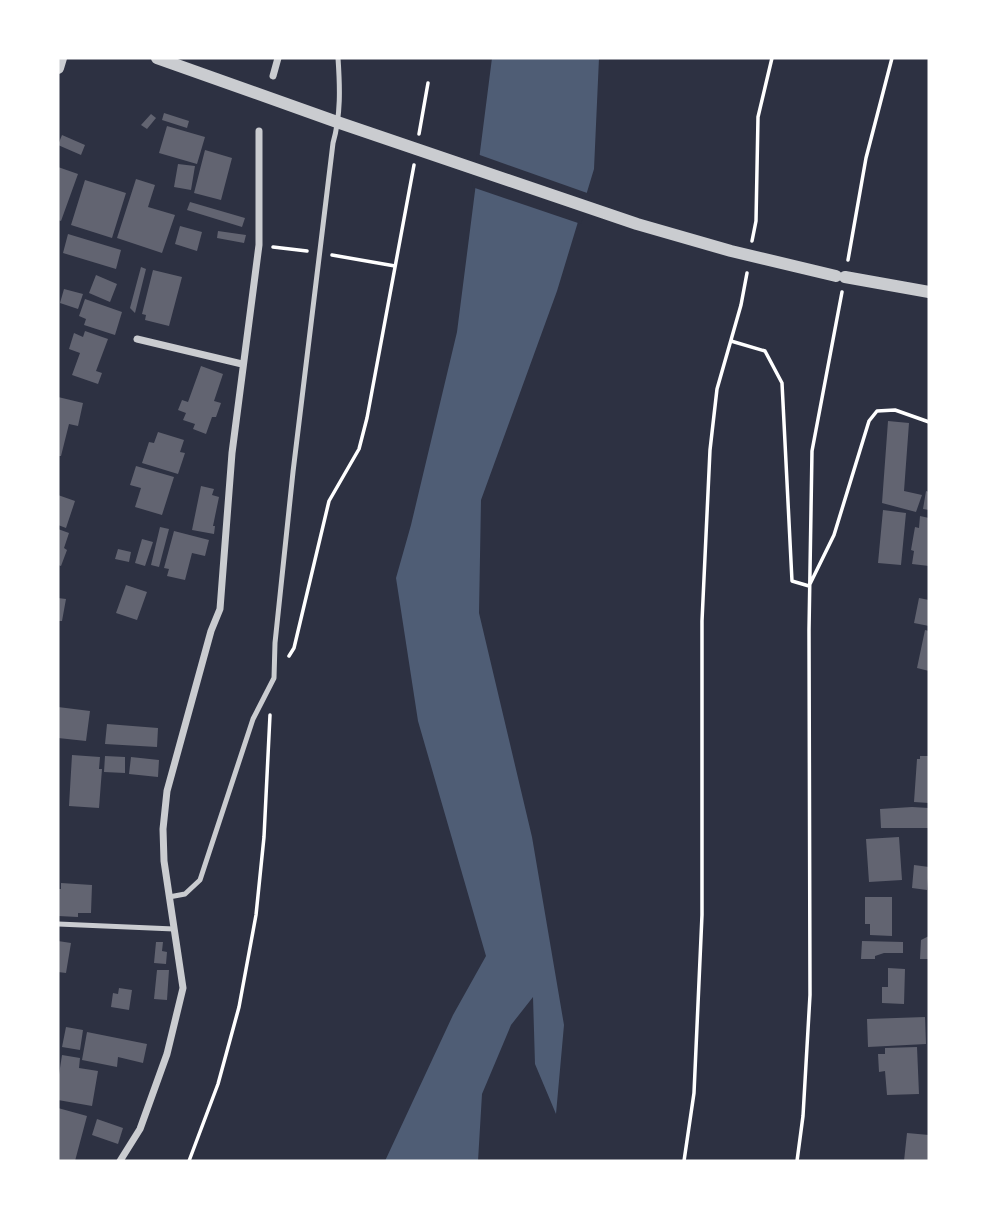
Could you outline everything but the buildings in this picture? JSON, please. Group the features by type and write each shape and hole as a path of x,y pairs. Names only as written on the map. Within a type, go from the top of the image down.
{"street":[{"path":"58,68 61,58"},
{"path":"157,58 636,224 731,251 929,292"},
{"path":"273,76 278,58"},
{"path":"120,1161 145,1116 167,1054 183,988 164,861 166,791 211,631 220,609 242,365 259,245 259,131"},
{"path":"137,339 242,365"}],"lane":[{"path":"169,897 185,894 200,880 253,719 274,678 275,643 293,471 333,143 341,123 338,58"},
{"path":"58,924 174,929"}],"path":[{"path":"752,245 756,221 758,117 772,58"},
{"path":"842,272 866,158 892,58"},
{"path":"419,137 428,83"},
{"path":"274,678 294,648 329,500 359,449 414,163"},
{"path":"271,247 314,252"},
{"path":"327,254 395,267"},
{"path":"684,1161 694,1093 702,915 702,621 710,450 717,389 747,269"},
{"path":"797,1161 803,1116 810,995 809,586 812,451 842,292"},
{"path":"731,341 765,351 782,383 792,581 809,586"},
{"path":"809,586 834,535 869,421 877,411 887,409 929,422"},
{"path":"189,1161 218,1084 239,1007 257,915 271,702"}],"water":[{"path":"492,58 599,58 594,169 557,291 481,500 479,613 532,837 564,1025 556,1114 535,1064 533,997 511,1025 482,1094 478,1161 385,1161 453,1015 486,956 418,721 396,578 457,332"}],"pier":[{"path":"477,154 590,194 581,224 472,187"}]}
